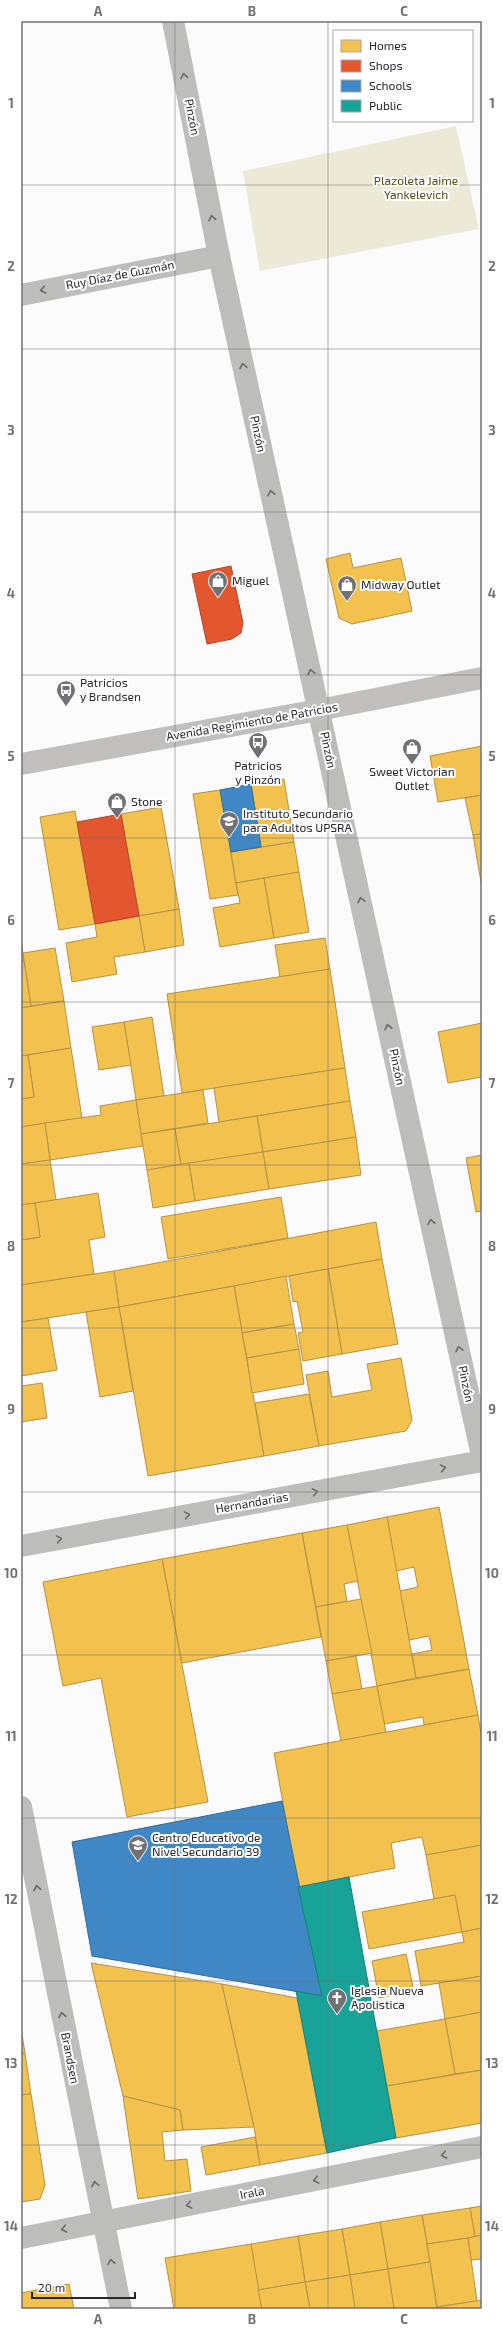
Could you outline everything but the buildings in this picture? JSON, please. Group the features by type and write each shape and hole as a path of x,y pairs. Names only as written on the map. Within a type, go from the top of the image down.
{"main road":[{"name":"Avenida Regimiento de Patricios","path":"21,764 319,710 482,678"}],"street":[{"name":"Pinzón","path":"173,21 219,256 482,1456"},
{"name":"Ruy Díaz de Guzmán","path":"21,295 219,256"},
{"name":"Hernandarias","path":"21,1546 482,1461"},
{"name":"Brandsen","path":"21,1807 102,2222 121,2309"},
{"name":"Irala","path":"21,2238 482,2147"}],"green space":[{"name":"Plazoleta Jaime Yankelevich","path":"456,126 479,229 260,271 243,171"}],"place":[{"name":"Miguel","path":"218,598"},
{"name":"Midway Outlet","path":"347,602"},
{"name":"Patricios y Brandsen","path":"66,707"},
{"name":"Patricios y Pinzón","path":"258,759"},
{"name":"Sweet Victorian Outlet","path":"412,765"},
{"name":"Stone","path":"117,819"},
{"name":"Instituto Secundario para Adultos UPSRA","path":"229,838"},
{"name":"Centro Educativo de Nivel Secundario 39","path":"138,1862"},
{"name":"Iglesia Nueva Apolistica","path":"337,2015"}]}
